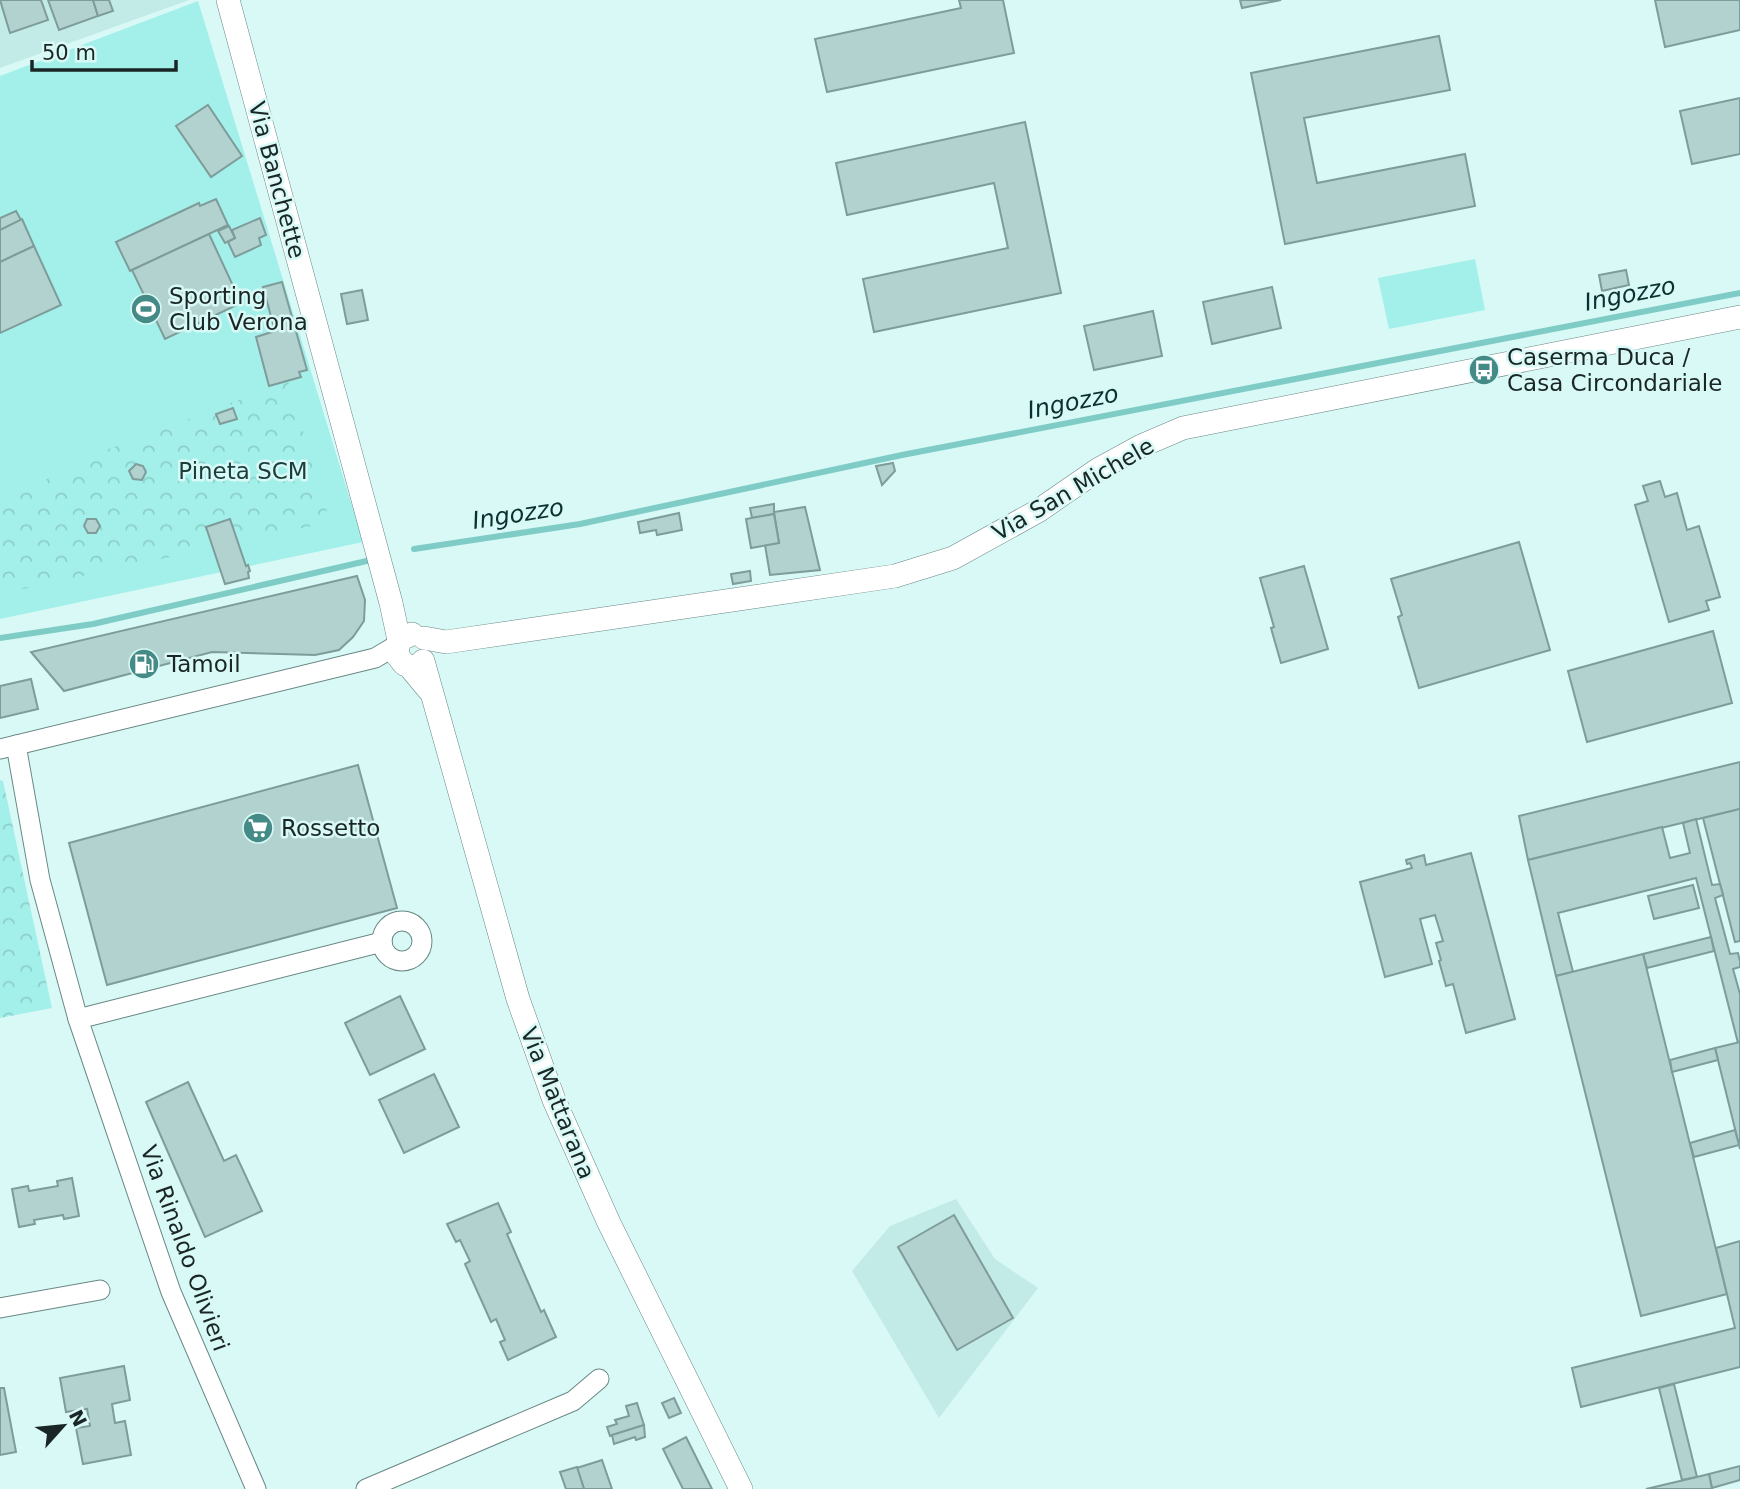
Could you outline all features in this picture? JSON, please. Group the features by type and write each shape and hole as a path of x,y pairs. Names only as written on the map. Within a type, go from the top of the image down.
{"street":[{"name":"Via Banchette","path":"228,0 391,603 416,649"},
{"name":"Via San Michele","path":"416,649 895,576 953,558 1038,511 1098,469 1141,446 1184,428 1740,317"},
{"path":"8,747 416,649"},
{"name":"Via Mattarana","path":"416,649 432,695 518,999 554,1100 609,1223 741,1489"},
{"name":"Via Rinaldo Olivieri","path":"8,747 40,880 78,1019 171,1292 256,1489"},
{"path":"78,1019 382,942"},
{"path":"0,1308 100,1290"},
{"path":"366,1489 573,1401 599,1379"}],"shaded area":[{"path":"0,0 189,0 0,68"},
{"path":"956,1199 995,1259 1038,1288 939,1418 852,1271 890,1226"}],"green space":[{"name":"Sporting Club Verona","path":"198,1 363,542 0,619 0,76"},
{"path":"1475,259 1485,310 1389,329 1378,278"},
{"name":"Pineta SCM","path":"288,381 330,522 0,594 0,506 80,460"},
{"path":"0,780 3,781 52,1008 0,1018"}],"building":[{"path":"0,0 41,0 48,20 10,33"},
{"path":"48,0 93,0 98,16 59,30"},
{"path":"93,0 109,0 113,11 98,16"},
{"path":"959,0 1003,0 1014,53 827,92 815,39 961,8"},
{"path":"1240,0 1281,0 1242,8"},
{"path":"1655,0 1740,0 1740,30 1665,47"},
{"path":"1439,36 1450,90 1304,118 1317,183 1465,154 1475,206 1285,244 1251,73"},
{"path":"1740,98 1740,154 1692,164 1680,111"},
{"path":"208,105 242,156 211,177 176,126"},
{"path":"1025,122 1061,293 874,332 863,279 1008,248 994,183 847,215 836,163"},
{"path":"216,199 228,225 130,271 116,242 199,203 200,206"},
{"path":"16,211 21,220 0,230 0,218"},
{"path":"260,218 266,235 259,238 261,245 235,257 228,242 235,238 232,230"},
{"path":"22,219 34,246 0,262 0,230"},
{"path":"229,226 235,238 225,243 218,231"},
{"path":"209,234 241,303 165,339 132,270"},
{"path":"34,246 61,305 0,333 0,262"},
{"path":"1626,270 1629,285 1602,291 1599,275"},
{"path":"282,282 307,370 299,372 301,377 269,386 256,337 275,331 263,287"},
{"path":"1272,287 1281,328 1212,344 1203,302"},
{"path":"362,290 368,320 347,324 341,294"},
{"path":"1153,311 1162,356 1094,370 1084,326"},
{"path":"233,408 237,419 220,424 216,414"},
{"path":"893,463 895,471 882,485 876,466"},
{"path":"136,464 143,466 146,472 142,480 133,479 129,471"},
{"path":"1660,481 1665,497 1677,493 1687,530 1699,526 1720,597 1706,601 1709,610 1669,622 1635,505 1648,501 1643,486"},
{"path":"774,504 774,514 752,518 750,508"},
{"path":"805,507 820,570 770,575 765,545 779,543 774,512"},
{"path":"679,513 682,530 657,535 656,530 640,533 638,522"},
{"path":"774,514 779,543 751,548 746,519"},
{"path":"87,519 96,519 100,526 96,533 88,533 84,526"},
{"path":"230,519 250,571 249,578 225,584 206,527"},
{"path":"1519,542 1550,650 1419,688 1398,617 1402,615 1391,579"},
{"path":"1304,566 1328,649 1281,663 1260,578"},
{"path":"750,571 751,581 733,584 731,574"},
{"path":"357,576 365,600 364,621 353,637 339,650 315,655 212,652 64,691 31,652"},
{"path":"1713,631 1732,703 1587,742 1568,671"},
{"path":"31,679 38,709 0,718 0,686"},
{"path":"1740,762 1740,809 1528,860 1519,816"},
{"path":"358,765 397,908 107,985 69,843"},
{"path":"1740,809 1740,941 1735,942 1703,818"},
{"path":"1696,819 1712,885 1720,884 1723,895 1715,898 1730,954 1738,953 1740,961 1740,967 1733,969 1740,994 1738,1043 1696,878 1558,913 1573,972 1556,976 1528,860 1662,827 1670,858 1690,853 1683,823"},
{"path":"1471,853 1515,1019 1466,1033 1453,984 1446,986 1439,961 1441,960 1436,943 1443,941 1435,915 1420,919 1432,964 1385,977 1360,882 1412,868 1406,860 1424,855 1426,865"},
{"path":"1693,885 1699,908 1654,919 1648,896"},
{"path":"1711,937 1714,951 1647,968 1643,954"},
{"path":"1643,954 1727,1294 1641,1316 1556,976"},
{"path":"400,996 425,1049 370,1075 345,1023"},
{"path":"1740,1042 1740,1149 1715,1048"},
{"path":"1715,1048 1718,1060 1672,1072 1670,1060"},
{"path":"434,1074 459,1127 404,1153 379,1100"},
{"path":"188,1082 224,1161 236,1155 262,1211 205,1237 146,1102"},
{"path":"1735,1130 1739,1145 1694,1157 1690,1143"},
{"path":"72,1178 79,1216 64,1219 63,1215 34,1220 35,1224 19,1227 12,1189 28,1186 29,1191 58,1186 57,1181"},
{"path":"498,1203 511,1232 507,1234 541,1312 544,1310 556,1337 508,1360 500,1342 505,1340 496,1319 491,1322 465,1264 470,1261 460,1240 456,1242 447,1224"},
{"path":"954,1215 1013,1318 957,1350 898,1247"},
{"path":"1740,1241 1740,1367 1581,1407 1572,1368 1735,1328 1716,1248"},
{"path":"124,1366 130,1400 112,1404 115,1423 125,1421 131,1455 83,1464 76,1428 90,1426 87,1409 66,1412 60,1378"},
{"path":"1674,1384 1697,1477 1682,1480 1659,1388"},
{"path":"0,1388 4,1388 16,1452 0,1455"},
{"path":"674,1398 681,1413 669,1418 662,1403"},
{"path":"637,1403 644,1425 610,1436 607,1427 617,1424 615,1420 629,1416 626,1406"},
{"path":"644,1425 645,1437 636,1440 635,1437 614,1444 612,1435"},
{"path":"686,1437 712,1489 683,1489 663,1449"},
{"path":"602,1460 612,1489 584,1489 577,1468"},
{"path":"1740,1466 1740,1480 1712,1488 1709,1474"},
{"path":"577,1467 584,1489 566,1489 560,1472"},
{"path":"1709,1474 1712,1489 1646,1489 1697,1477"}],"waterway":[{"name":"Ingozzo","path":"414,549 580,524 902,455 1740,293"},
{"name":"Ingozzo","path":"0,638 93,624 371,560"}],"place":[{"name":"Sporting Club Verona","path":"146,309"},
{"name":"Caserma Duca / Casa Circondariale","path":"1484,370"},
{"name":"Tamoil","path":"144,664"},
{"name":"Rossetto","path":"258,828"}]}
